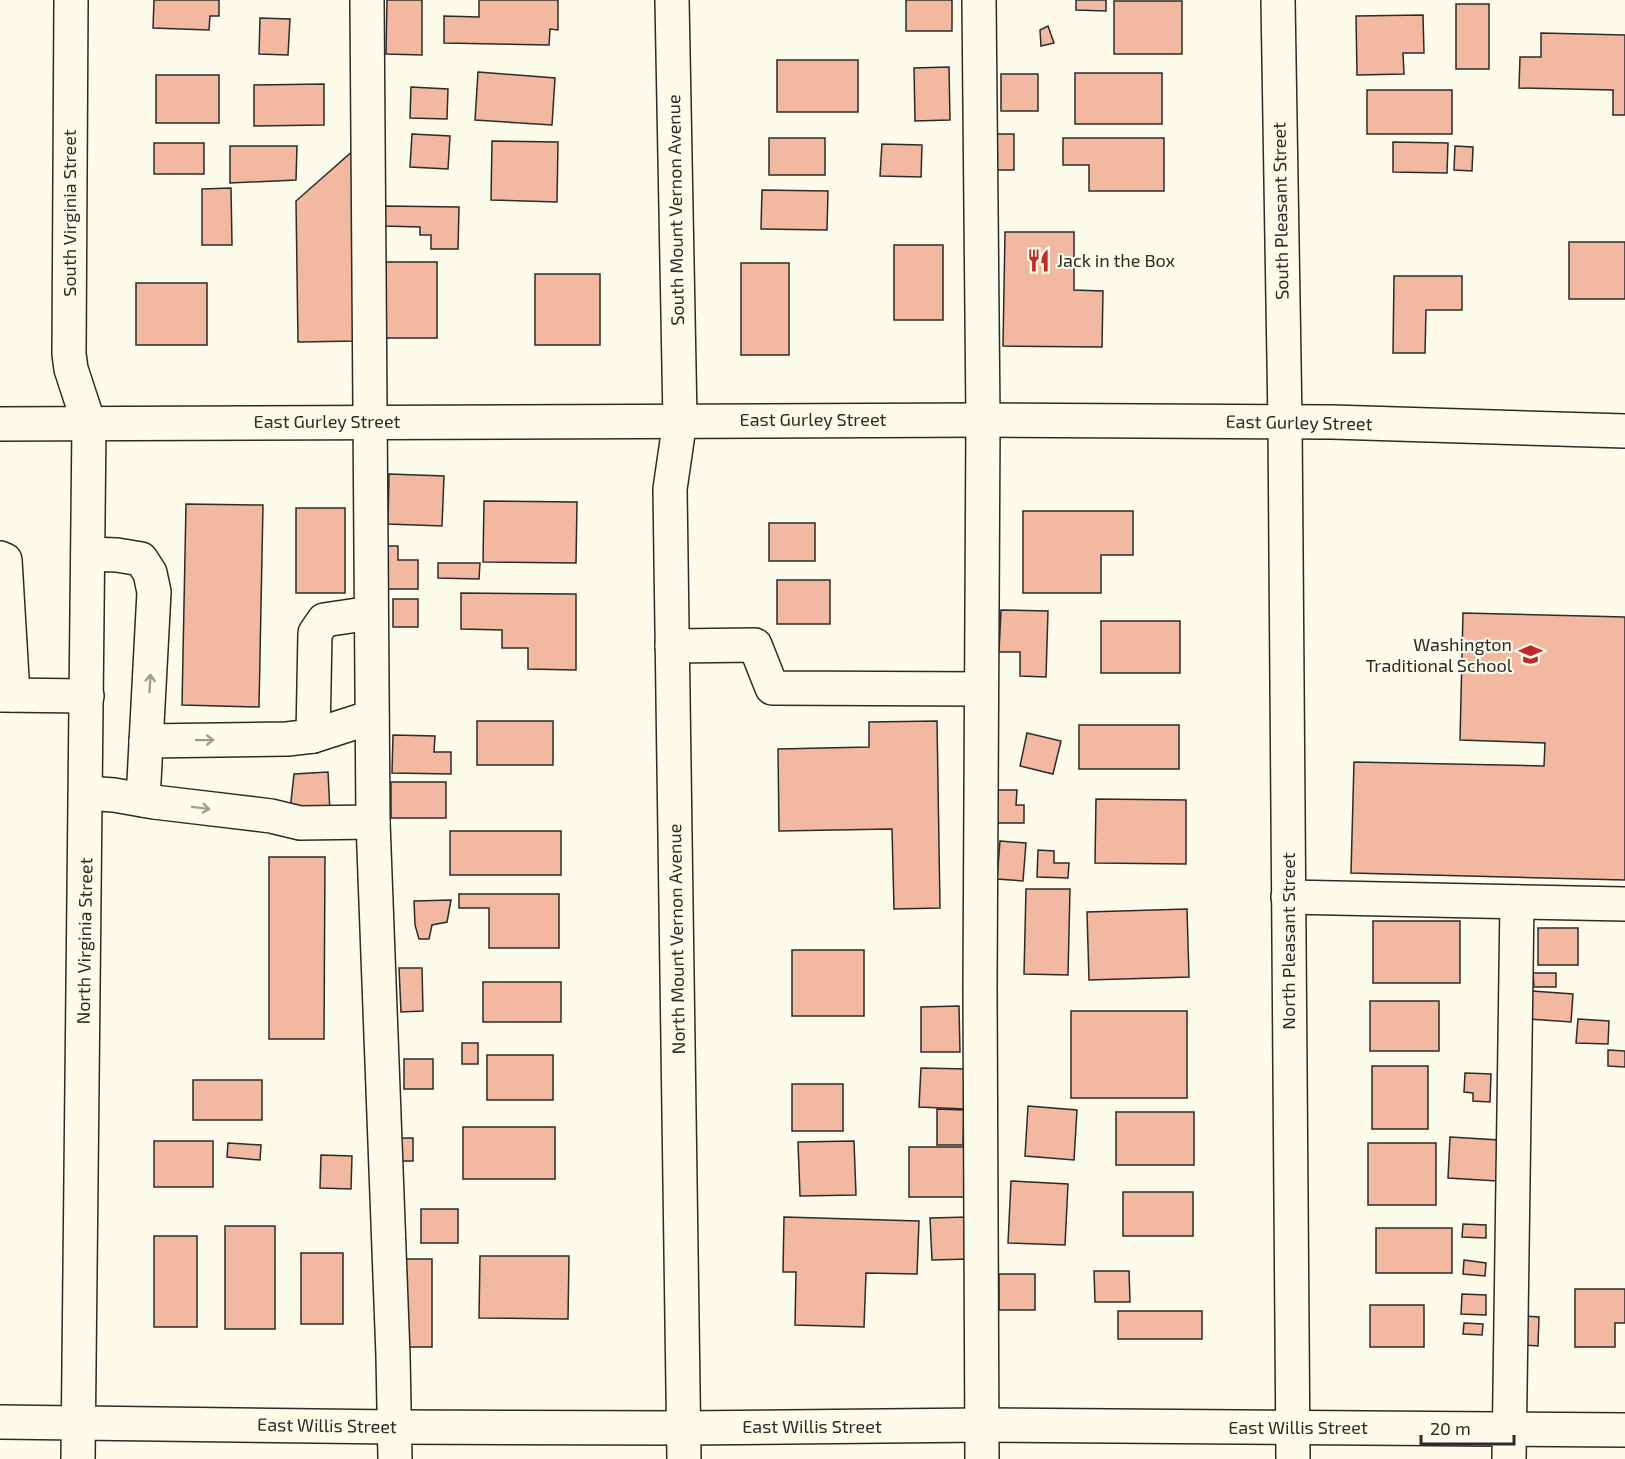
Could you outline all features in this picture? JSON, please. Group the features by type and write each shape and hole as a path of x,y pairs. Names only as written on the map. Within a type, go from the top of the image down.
{"street":[{"name":"South Virginia Street","path":"71,0 69,354 71,369 89,424"},
{"path":"367,0 373,822 395,1459"},
{"name":"South Mount Vernon Avenue","path":"672,0 680,420"},
{"path":"980,0 983,420 980,987 982,1459"},
{"name":"South Pleasant Street","path":"1278,0 1286,422"},
{"name":"North Mount Vernon Avenue","path":"680,420 670,489 684,1443"},
{"name":"East Gurley Street","path":"0,424 983,420 1286,422 1625,431"},
{"name":"North Pleasant Street","path":"1286,422 1292,1444"},
{"name":"North Virginia Street","path":"78,1459 89,424"},
{"path":"88,554 141,559 150,573 154,592 143,800"},
{"path":"0,558 5,560 6,695 87,696"},
{"path":"313,736 315,633 324,620 371,613"},
{"path":"672,646 755,645 772,688 981,689"},
{"path":"146,741 287,739 313,736 372,717"},
{"path":"86,793 271,816 300,823 373,822"},
{"path":"1288,897 1625,904"},
{"path":"1510,1444 1517,902"},
{"name":"East Willis Street","path":"0,1422 394,1427 684,1443 982,1425 1292,1444 1510,1444 1625,1430"}],"building":[{"path":"154,0 219,0 219,16 210,16 209,30 153,28"},
{"path":"387,0 422,0 422,55 386,54"},
{"path":"479,0 558,0 558,30 550,29 549,45 444,43 444,16 479,17"},
{"path":"906,0 952,0 952,31 906,31"},
{"path":"1076,0 1106,0 1106,11 1076,10"},
{"path":"1114,1 1182,1 1182,54 1114,54"},
{"path":"1456,4 1489,4 1489,69 1456,69"},
{"path":"1423,15 1424,53 1403,53 1404,74 1357,75 1356,16"},
{"path":"260,18 290,19 288,55 259,54"},
{"path":"1048,26 1054,43 1041,46 1040,30"},
{"path":"1541,33 1625,35 1625,115 1613,115 1613,90 1519,88 1520,57 1541,57"},
{"path":"777,60 858,60 858,112 777,112"},
{"path":"949,67 950,120 915,121 914,68"},
{"path":"478,72 555,78 552,125 475,120"},
{"path":"1075,73 1162,73 1162,124 1075,124"},
{"path":"1001,74 1038,74 1038,111 1001,111"},
{"path":"156,75 219,75 219,123 156,123"},
{"path":"324,84 324,125 254,126 254,85"},
{"path":"411,87 448,89 447,119 410,118"},
{"path":"1367,90 1452,90 1452,134 1367,134"},
{"path":"412,134 450,136 448,169 410,167"},
{"path":"993,134 1014,134 1014,170 993,170"},
{"path":"769,138 825,138 825,175 769,175"},
{"path":"1063,138 1164,138 1164,191 1089,191 1089,165 1063,165"},
{"path":"492,141 558,142 557,202 491,200"},
{"path":"1393,142 1448,143 1447,173 1393,172"},
{"path":"154,143 204,143 204,174 154,174"},
{"path":"882,144 922,145 921,177 880,176"},
{"path":"230,146 297,146 296,180 230,183"},
{"path":"1455,146 1473,147 1472,171 1454,170"},
{"path":"354,150 357,341 298,342 296,201"},
{"path":"231,188 232,245 202,245 202,189"},
{"path":"762,190 828,191 827,230 761,229"},
{"path":"384,206 459,207 458,249 431,249 431,235 420,235 420,227 383,226"},
{"name":"Jack in the Box","path":"1005,232 1074,232 1074,290 1103,291 1102,347 1003,346"},
{"path":"1569,242 1625,242 1625,299 1569,299"},
{"path":"894,245 943,245 943,320 894,320"},
{"path":"386,262 437,262 437,338 386,338"},
{"path":"741,263 789,263 789,355 741,355"},
{"path":"535,274 600,274 600,345 535,345"},
{"path":"1394,276 1462,276 1462,310 1426,310 1425,353 1393,353"},
{"path":"136,283 207,283 207,345 136,345"},
{"path":"389,474 444,476 442,526 388,524"},
{"path":"484,501 577,502 576,563 483,562"},
{"path":"186,504 263,505 259,707 182,705"},
{"path":"296,508 345,508 345,593 296,593"},
{"path":"1023,511 1133,511 1133,555 1101,555 1101,593 1023,593"},
{"path":"769,523 815,523 815,561 769,561"},
{"path":"386,546 398,546 398,560 418,560 418,589 386,589"},
{"path":"438,563 480,563 479,579 438,578"},
{"path":"777,580 830,580 830,624 777,624"},
{"path":"461,593 576,594 576,670 528,669 528,648 502,648 502,630 461,629"},
{"path":"393,599 418,599 418,627 393,627"},
{"path":"1001,610 1048,611 1046,677 1020,676 1020,652 999,652"},
{"path":"1463,613 1625,617 1625,880 1351,873 1354,762 1544,766 1545,743 1460,740"},
{"path":"1101,621 1180,621 1180,673 1101,673"},
{"path":"477,721 553,721 553,765 477,765"},
{"path":"937,721 940,908 894,909 892,829 779,831 778,749 869,747 869,722"},
{"path":"1079,725 1179,725 1179,769 1079,769"},
{"path":"1027,733 1061,741 1053,774 1020,766"},
{"path":"393,735 435,736 434,752 451,752 451,774 392,773"},
{"path":"328,772 330,812 290,811 294,774"},
{"path":"391,782 446,782 446,818 391,818"},
{"path":"993,790 1017,790 1016,805 1024,805 1024,823 993,823"},
{"path":"1096,799 1186,800 1186,864 1095,863"},
{"path":"450,831 561,831 561,875 450,875"},
{"path":"1000,841 1026,843 1023,881 997,879"},
{"path":"1038,850 1054,851 1054,863 1069,863 1068,878 1037,877"},
{"path":"269,857 325,857 324,1039 269,1039"},
{"path":"1026,889 1070,889 1068,975 1024,974"},
{"path":"459,894 559,894 559,948 489,948 489,908 459,908"},
{"path":"451,900 447,922 432,925 429,939 419,939 415,925 414,901"},
{"path":"1187,909 1189,977 1089,980 1087,912"},
{"path":"1373,921 1460,921 1460,983 1373,983"},
{"path":"1538,928 1578,928 1578,965 1538,965"},
{"path":"792,950 864,950 864,1016 792,1016"},
{"path":"399,968 422,968 423,1011 401,1012"},
{"path":"1533,973 1556,973 1556,987 1534,987"},
{"path":"483,982 561,982 561,1022 483,1022"},
{"path":"1532,991 1573,994 1571,1022 1529,1019"},
{"path":"1370,1001 1439,1001 1439,1051 1370,1051"},
{"path":"959,1006 960,1052 921,1052 921,1007"},
{"path":"1071,1011 1187,1011 1187,1098 1071,1098"},
{"path":"1578,1019 1609,1021 1608,1044 1576,1043"},
{"path":"462,1043 478,1043 478,1064 462,1064"},
{"path":"1608,1050 1625,1051 1625,1067 1608,1066"},
{"path":"487,1055 553,1055 553,1100 487,1100"},
{"path":"404,1059 433,1059 433,1089 404,1089"},
{"path":"1372,1066 1428,1066 1428,1129 1372,1129"},
{"path":"921,1068 967,1069 965,1109 919,1107"},
{"path":"1465,1073 1491,1074 1490,1102 1473,1101 1473,1093 1464,1092"},
{"path":"193,1080 262,1080 262,1120 193,1120"},
{"path":"792,1084 843,1084 843,1131 792,1131"},
{"path":"1028,1106 1077,1110 1074,1160 1025,1156"},
{"path":"937,1109 964,1110 963,1145 937,1145"},
{"path":"1116,1112 1194,1112 1194,1165 1116,1165"},
{"path":"463,1127 555,1127 555,1179 463,1179"},
{"path":"1450,1137 1499,1140 1497,1181 1448,1178"},
{"path":"399,1138 413,1138 413,1161 399,1161"},
{"path":"154,1141 213,1141 213,1187 154,1187"},
{"path":"854,1141 856,1195 800,1196 798,1142"},
{"path":"228,1143 261,1145 260,1160 227,1157"},
{"path":"1368,1143 1436,1143 1436,1205 1368,1205"},
{"path":"909,1147 965,1147 965,1197 909,1197"},
{"path":"321,1155 352,1156 351,1189 320,1188"},
{"path":"1011,1181 1068,1184 1065,1245 1008,1243"},
{"path":"1123,1192 1193,1192 1193,1236 1123,1236"},
{"path":"421,1209 458,1209 458,1243 421,1243"},
{"path":"784,1217 919,1221 917,1274 866,1273 864,1327 795,1325 796,1272 783,1272"},
{"path":"969,1217 971,1259 932,1260 930,1218"},
{"path":"1463,1224 1486,1225 1486,1238 1462,1237"},
{"path":"225,1226 275,1226 275,1329 225,1329"},
{"path":"1376,1228 1452,1228 1452,1273 1376,1273"},
{"path":"154,1236 197,1236 197,1327 154,1327"},
{"path":"301,1253 343,1253 343,1324 301,1324"},
{"path":"480,1256 569,1256 568,1319 479,1318"},
{"path":"406,1259 432,1259 432,1347 406,1347"},
{"path":"1464,1260 1486,1263 1485,1276 1463,1274"},
{"path":"1094,1271 1129,1271 1130,1302 1095,1302"},
{"path":"999,1274 1035,1274 1035,1310 999,1310"},
{"path":"1575,1289 1625,1289 1625,1323 1615,1323 1615,1347 1575,1347"},
{"path":"1462,1294 1486,1295 1486,1315 1461,1314"},
{"path":"1370,1305 1424,1305 1424,1347 1370,1347"},
{"path":"1118,1311 1202,1311 1202,1339 1118,1339"},
{"path":"1524,1316 1539,1317 1538,1346 1523,1345"},
{"path":"1464,1323 1483,1324 1482,1335 1463,1334"}],"place":[{"name":"Jack in the Box","path":"1039,261"},
{"name":"Washington Traditional School","path":"1530,655"}]}
